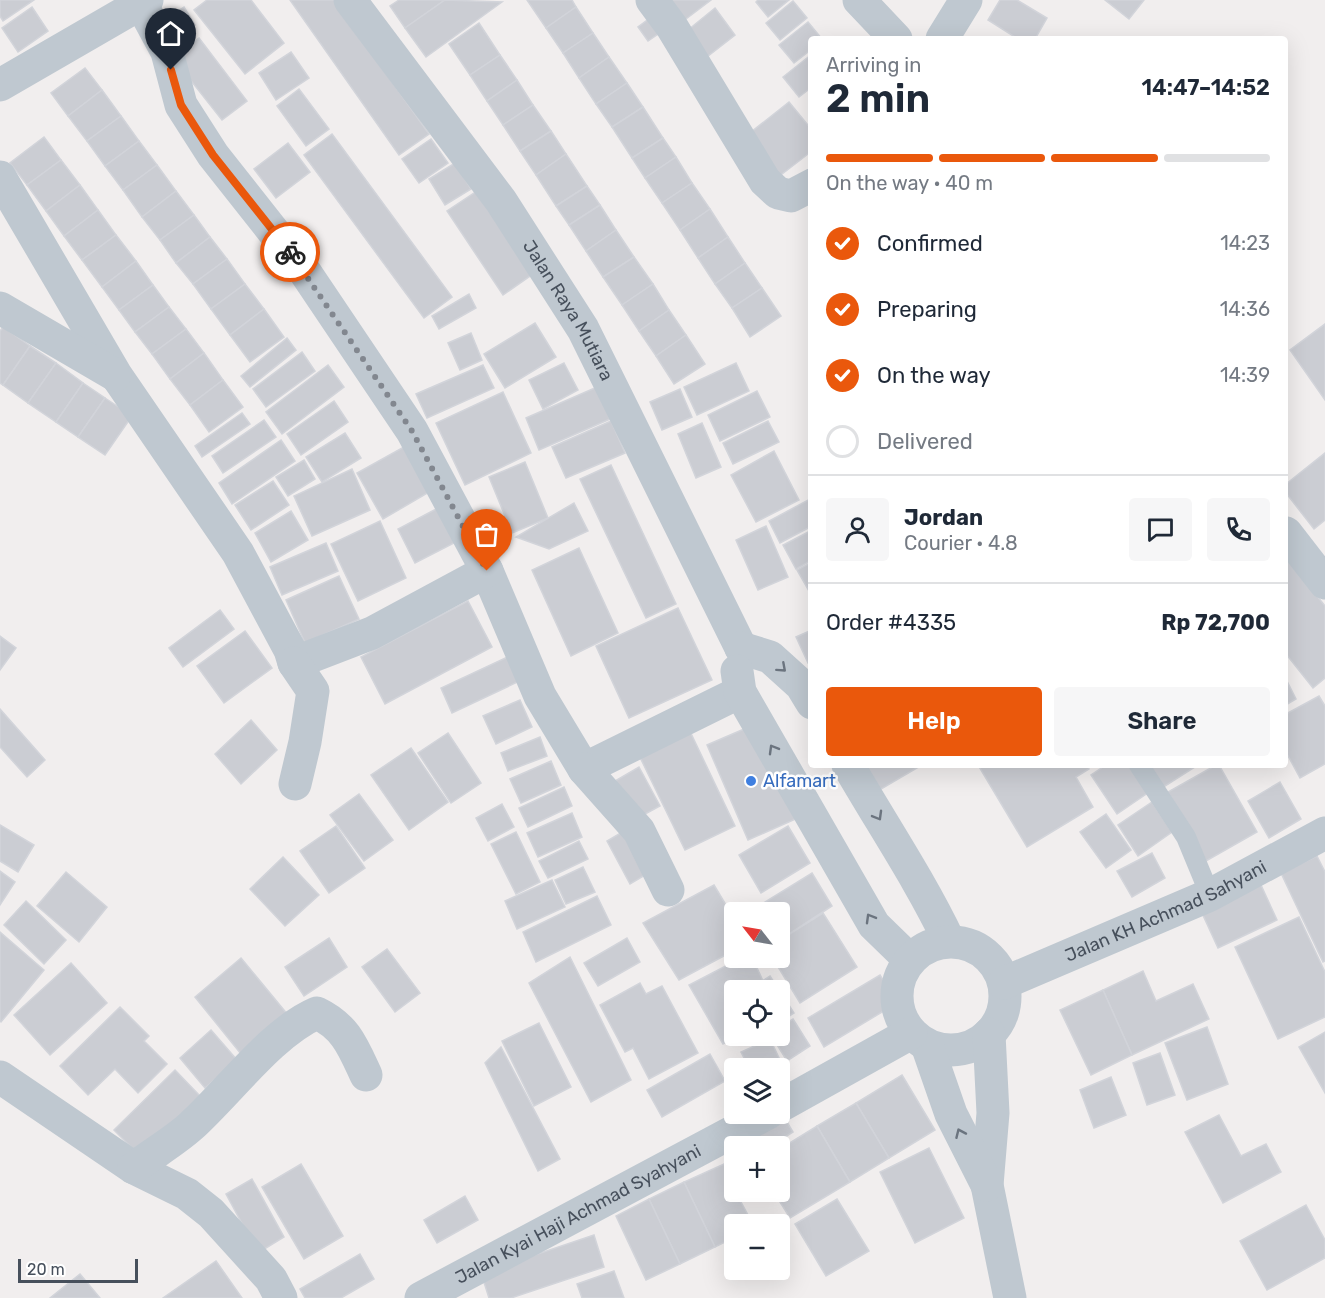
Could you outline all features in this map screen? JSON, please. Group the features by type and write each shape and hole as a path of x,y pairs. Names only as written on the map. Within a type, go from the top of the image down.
{"street":[{"name":"Jalan Raya Mutiara","path":"350,0 501,201 584,329 741,648"},
{"path":"652,0 672,27 765,181 778,192 791,196 808,187"},
{"path":"859,0 893,36"},
{"path":"944,36 966,0"},
{"path":"0,85 142,1 167,52 181,105 213,155 303,269 412,431 487,571 540,696 584,769 639,831 668,890"},
{"path":"0,177 116,375 238,553 290,650 294,663 313,691 295,784"},
{"path":"0,308 116,375"},
{"path":"1288,536 1325,583"},
{"path":"294,663 372,633 487,571"},
{"path":"808,696 801,685 770,657 741,648 736,673 740,692 874,926 893,947 910,960"},
{"path":"584,769 740,692"},
{"path":"850,768 898,850 926,892 949,941"},
{"name":"Jalan KH Achmad Sahyani","path":"1004,983 1210,895 1325,833"},
{"path":"919,1039 942,1050 960,1050 975,1045 989,1034 1003,1011 1004,983 997,966 984,952 968,944 949,941 921,950 910,960 897,989 897,1004 902,1020 919,1039 951,1114 987,1185"},
{"path":"134,1168 189,1128 304,1018 318,1013 334,1021 350,1041 366,1075"},
{"path":"989,1034 993,1113 987,1185 1002,1295"},
{"path":"790,1101 919,1039"},
{"path":"0,1077 134,1168 187,1194 211,1213 271,1279 281,1298"},
{"name":"Jalan Kyai Haji Achmad Syahyani","path":"421,1298 747,1124"}],"lane":[{"path":"1140,768 1186,837 1210,895"}],"building":[{"path":"0,0 34,0 3,21 0,16"},
{"path":"207,0 251,0 284,43 245,74 194,10"},
{"path":"290,0 334,0 429,134 399,155"},
{"path":"399,0 445,0 405,28 390,6"},
{"path":"445,0 502,2 426,57 405,28"},
{"path":"527,0 572,0 576,7 546,28"},
{"path":"670,0 711,0 682,22"},
{"path":"758,0 789,0 768,17 756,2"},
{"path":"1000,0 1017,0 1047,18 1037,36 1013,36 988,20"},
{"path":"1105,0 1144,0 1129,19"},
{"path":"793,1 807,18 780,40 766,23"},
{"path":"32,7 48,31 18,52 2,28"},
{"path":"184,7 195,25 169,41 158,24"},
{"path":"576,7 593,33 563,53 546,28"},
{"path":"715,8 735,35 703,60 683,34"},
{"path":"654,15 664,30 648,41 638,27"},
{"path":"808,22 820,36 808,36 808,52 794,63 779,45"},
{"path":"479,23 500,55 470,75 449,44"},
{"path":"593,33 609,57 579,78 563,53"},
{"path":"199,38 247,101 222,120 173,58"},
{"path":"291,52 309,78 276,100 259,73"},
{"path":"500,55 517,80 487,101 470,75"},
{"path":"609,57 627,83 596,104 579,78"},
{"path":"808,57 808,90 799,97 783,77"},
{"path":"85,68 102,90 68,116 51,93"},
{"path":"517,80 533,105 503,125 487,101"},
{"path":"627,83 643,107 612,127 596,104"},
{"path":"299,89 329,129 306,146 277,106"},
{"path":"102,90 121,116 87,141 68,116"},
{"path":"789,102 808,125 808,154 773,181 741,140"},
{"path":"533,105 551,131 520,151 503,125"},
{"path":"643,107 663,138 632,158 612,127"},
{"path":"121,116 139,141 105,166 87,141"},
{"path":"551,131 566,154 536,175 520,151"},
{"path":"332,134 452,297 424,318 304,155"},
{"path":"44,137 61,160 27,185 10,163"},
{"path":"663,138 676,157 645,178 632,158"},
{"path":"431,139 448,163 419,183 402,159"},
{"path":"139,141 157,165 123,190 105,166"},
{"path":"288,143 310,172 276,198 254,169"},
{"path":"566,154 587,186 556,206 536,175"},
{"path":"676,157 692,183 662,203 645,178"},
{"path":"61,160 80,185 46,211 27,185"},
{"path":"455,163 471,189 445,205 429,179"},
{"path":"157,165 176,191 142,217 123,190"},
{"path":"692,183 710,209 680,230 662,203"},
{"path":"80,185 98,210 64,236 46,211"},
{"path":"587,186 600,205 569,225 556,206"},
{"path":"176,191 194,215 160,240 142,217"},
{"path":"477,191 533,274 503,295 447,211"},
{"path":"600,205 616,230 586,251 569,225"},
{"path":"710,209 728,237 698,258 680,230"},
{"path":"98,210 116,235 82,260 64,236"},
{"path":"194,215 210,237 176,263 160,240"},
{"path":"616,230 634,257 603,277 586,251"},
{"path":"116,235 136,261 102,287 82,260"},
{"path":"210,237 227,259 193,284 176,263"},
{"path":"728,237 745,263 715,284 698,258"},
{"path":"634,257 653,284 622,305 603,277"},
{"path":"227,259 245,284 211,309 193,284"},
{"path":"136,261 153,285 119,310 102,287"},
{"path":"745,263 762,288 732,308 715,284"},
{"path":"245,284 264,309 230,335 211,309"},
{"path":"653,284 669,310 639,331 622,305"},
{"path":"153,285 169,307 135,332 119,310"},
{"path":"762,288 781,316 750,337 732,308"},
{"path":"469,294 476,308 439,329 432,316"},
{"path":"169,307 186,329 152,354 135,332"},
{"path":"264,309 284,337 250,362 230,335"},
{"path":"669,310 686,335 656,356 639,331"},
{"path":"535,323 556,357 505,388 484,354"},
{"path":"1325,324 1325,400 1290,350"},
{"path":"3,327 30,346 3,385 0,383 0,331"},
{"path":"186,329 204,353 170,379 152,354"},
{"path":"471,333 482,360 460,370 448,343"},
{"path":"686,335 705,364 674,384 656,356"},
{"path":"287,338 296,350 250,387 241,376"},
{"path":"30,346 56,363 28,403 3,385"},
{"path":"302,352 315,371 266,407 253,389"},
{"path":"204,353 223,380 190,405 170,379"},
{"path":"56,363 83,383 56,422 28,403"},
{"path":"564,363 578,390 543,409 529,380"},
{"path":"736,363 749,391 697,415 684,387"},
{"path":"328,365 344,387 282,434 266,412"},
{"path":"483,365 494,388 427,418 416,394"},
{"path":"223,380 243,407 209,432 190,405"},
{"path":"83,383 105,398 78,437 56,422"},
{"path":"597,387 610,419 539,450 526,418"},
{"path":"680,389 692,417 662,430 650,402"},
{"path":"757,391 770,417 720,441 708,415"},
{"path":"503,392 531,453 465,485 436,423"},
{"path":"105,398 132,416 105,455 78,437"},
{"path":"334,401 348,422 301,455 287,434"},
{"path":"242,413 250,424 202,457 195,446"},
{"path":"264,420 276,437 223,473 212,456"},
{"path":"611,421 625,453 566,478 552,447"},
{"path":"768,421 779,442 733,464 723,443"},
{"path":"702,423 721,467 696,478 678,434"},
{"path":"345,433 361,458 322,482 306,457"},
{"path":"281,440 295,461 232,504 219,483"},
{"path":"411,443 436,488 383,519 357,473"},
{"path":"774,451 799,500 756,522 731,475"},
{"path":"1325,453 1325,520 1314,529 1288,496 1288,482"},
{"path":"304,460 315,479 288,496 276,477"},
{"path":"525,462 548,518 512,533 489,477"},
{"path":"611,465 676,604 646,618 580,479"},
{"path":"352,469 370,510 312,536 294,496"},
{"path":"273,481 289,505 251,530 235,505"},
{"path":"808,500 808,528 780,543 769,521"},
{"path":"574,503 588,531 549,549 516,537"},
{"path":"438,508 456,542 415,563 398,529"},
{"path":"291,511 308,540 271,562 255,533"},
{"path":"380,521 406,578 358,601 331,544"},
{"path":"766,526 788,577 758,590 736,540"},
{"path":"808,532 808,562 796,569 783,545"},
{"path":"326,543 338,571 282,595 270,567"},
{"path":"579,548 618,633 571,656 532,570"},
{"path":"1288,560 1325,606 1325,678 1313,688 1288,657"},
{"path":"808,564 808,589 797,570"},
{"path":"339,576 359,619 305,643 286,600"},
{"path":"468,601 492,647 385,704 361,657"},
{"path":"678,608 712,680 629,718 596,646"},
{"path":"220,610 234,629 183,667 169,648"},
{"path":"245,631 272,668 224,703 197,666"},
{"path":"808,632 808,663 796,637"},
{"path":"0,636 16,648 0,670"},
{"path":"514,654 526,678 452,713 441,688"},
{"path":"1288,683 1296,699 1288,704"},
{"path":"1319,696 1325,706 1325,764 1300,778 1288,756 1288,713"},
{"path":"520,700 532,727 496,744 483,716"},
{"path":"0,709 45,760 27,777 0,747"},
{"path":"251,720 277,750 241,784 215,754"},
{"path":"687,725 735,826 685,850 636,749"},
{"name":"Alfamart","path":"751,726 798,818 748,840 707,745"},
{"path":"448,733 481,783 451,803 418,753"},
{"path":"540,737 547,756 508,771 501,753"},
{"path":"411,748 448,802 409,830 371,775"},
{"path":"551,761 561,785 521,803 510,779"},
{"path":"639,767 660,806 636,819 615,781"},
{"path":"862,768 917,768 876,792"},
{"path":"980,768 1088,768 1076,777 1093,807 1027,847"},
{"path":"1102,768 1138,768 1152,790 1117,814 1091,775"},
{"path":"1149,768 1193,768 1162,788"},
{"path":"1211,768 1221,768 1257,832 1206,861 1168,792"},
{"path":"1280,782 1301,819 1269,838 1248,801"},
{"path":"564,787 572,806 528,827 519,808"},
{"path":"359,794 393,840 364,861 330,815"},
{"path":"1152,802 1172,832 1138,856 1118,825"},
{"path":"502,804 514,827 488,841 476,818"},
{"path":"572,813 582,837 538,857 527,833"},
{"path":"1106,814 1131,850 1106,868 1080,832"},
{"path":"0,825 34,845 18,872 0,861"},
{"path":"336,826 365,868 329,893 300,851"},
{"path":"788,826 810,863 761,893 739,855"},
{"path":"629,828 652,871 630,884 607,841"},
{"path":"516,832 540,882 516,894 491,844"},
{"path":"579,841 588,859 548,878 539,861"},
{"path":"1152,853 1165,878 1132,897 1117,871"},
{"path":"1317,856 1325,872 1325,961 1323,962 1281,873"},
{"path":"283,857 319,895 285,926 250,889"},
{"path":"583,867 595,892 566,904 555,880"},
{"path":"0,871 15,882 0,905"},
{"path":"66,872 107,907 79,942 37,906"},
{"path":"812,873 832,906 790,933 790,902 765,902"},
{"path":"552,880 565,907 517,929 505,901"},
{"path":"714,885 724,902 724,956 679,980 643,923"},
{"path":"1261,885 1277,920 1218,948 1202,913"},
{"path":"597,896 611,925 536,962 523,932"},
{"path":"26,901 66,940 44,964 4,925"},
{"path":"823,913 857,967 800,1003 790,987 790,980 786,980 779,968 790,968 790,934"},
{"path":"1299,917 1325,972 1325,1017 1278,1039 1235,947"},
{"path":"0,932 44,970 1,1022 0,1021"},
{"path":"329,938 347,967 304,996 285,967"},
{"path":"627,938 640,962 598,986 584,963"},
{"path":"387,949 420,993 395,1012 362,967"},
{"path":"570,957 631,1080 591,1102 529,983"},
{"path":"241,958 288,1015 241,1054 195,997"},
{"path":"71,963 107,1003 50,1055 14,1015"},
{"path":"724,967 757,968 763,980 724,980 723,1044 689,985"},
{"path":"1143,971 1156,1001 1193,984 1209,1019 1132,1055 1103,990"},
{"path":"880,975 897,1003 824,1047 808,1018"},
{"path":"640,983 646,994 662,986 698,1053 649,1079 633,1048 625,1052 600,1005"},
{"path":"1103,990 1132,1055 1091,1075 1060,1010"},
{"path":"120,1007 149,1036 144,1041 167,1064 138,1093 115,1069 88,1095 60,1066"},
{"path":"793,1019 810,1046 790,1059 785,1058 778,1046 790,1046 790,1021"},
{"path":"539,1023 571,1087 534,1106 502,1041"},
{"path":"1207,1027 1228,1084 1187,1100 1165,1043"},
{"path":"211,1030 237,1060 205,1088 180,1058"},
{"path":"1325,1032 1325,1093 1299,1047"},
{"path":"754,1046 773,1046 779,1058 744,1058 741,1052"},
{"path":"501,1047 560,1159 538,1171 485,1063"},
{"path":"1160,1053 1175,1095 1147,1105 1133,1063"},
{"path":"710,1054 724,1079 724,1082 662,1117 647,1090"},
{"path":"175,1070 200,1096 140,1156 114,1130"},
{"path":"902,1075 935,1130 889,1158 856,1103"},
{"path":"1111,1077 1126,1115 1094,1128 1080,1090"},
{"path":"856,1103 889,1158 850,1182 817,1126"},
{"path":"1219,1115 1241,1156 1266,1144 1281,1172 1223,1203 1185,1132"},
{"path":"757,1124 788,1124 793,1132 787,1136 737,1136"},
{"path":"817,1126 850,1182 790,1218 790,1214 787,1214 780,1202 790,1202 790,1143"},
{"path":"929,1148 964,1218 915,1243 880,1172"},
{"path":"301,1164 343,1236 304,1259 262,1187"},
{"path":"724,1164 724,1202 741,1202 748,1214 724,1214 724,1242 715,1247 684,1182"},
{"path":"252,1179 284,1237 258,1253 226,1194"},
{"path":"684,1182 715,1247 680,1264 649,1199"},
{"path":"465,1196 478,1220 437,1243 424,1220"},
{"path":"649,1199 680,1264 646,1280 616,1216"},
{"path":"837,1199 869,1251 826,1276 795,1224"},
{"path":"1306,1205 1325,1240 1325,1258 1267,1290 1240,1241"},
{"path":"594,1235 604,1267 511,1298 489,1298 481,1273"},
{"path":"360,1254 374,1279 341,1298 305,1298 300,1289"},
{"path":"216,1261 242,1298 163,1298"},
{"path":"614,1271 624,1298 582,1298 577,1284"},
{"path":"80,1274 100,1298 50,1298"}],"way so far":[{"path":"290,252 412,431 487,571"}],"place":[{"name":"Alfamart","path":"751,781"}],"route":[{"path":"171,70 181,105 213,155 290,252"}]}
